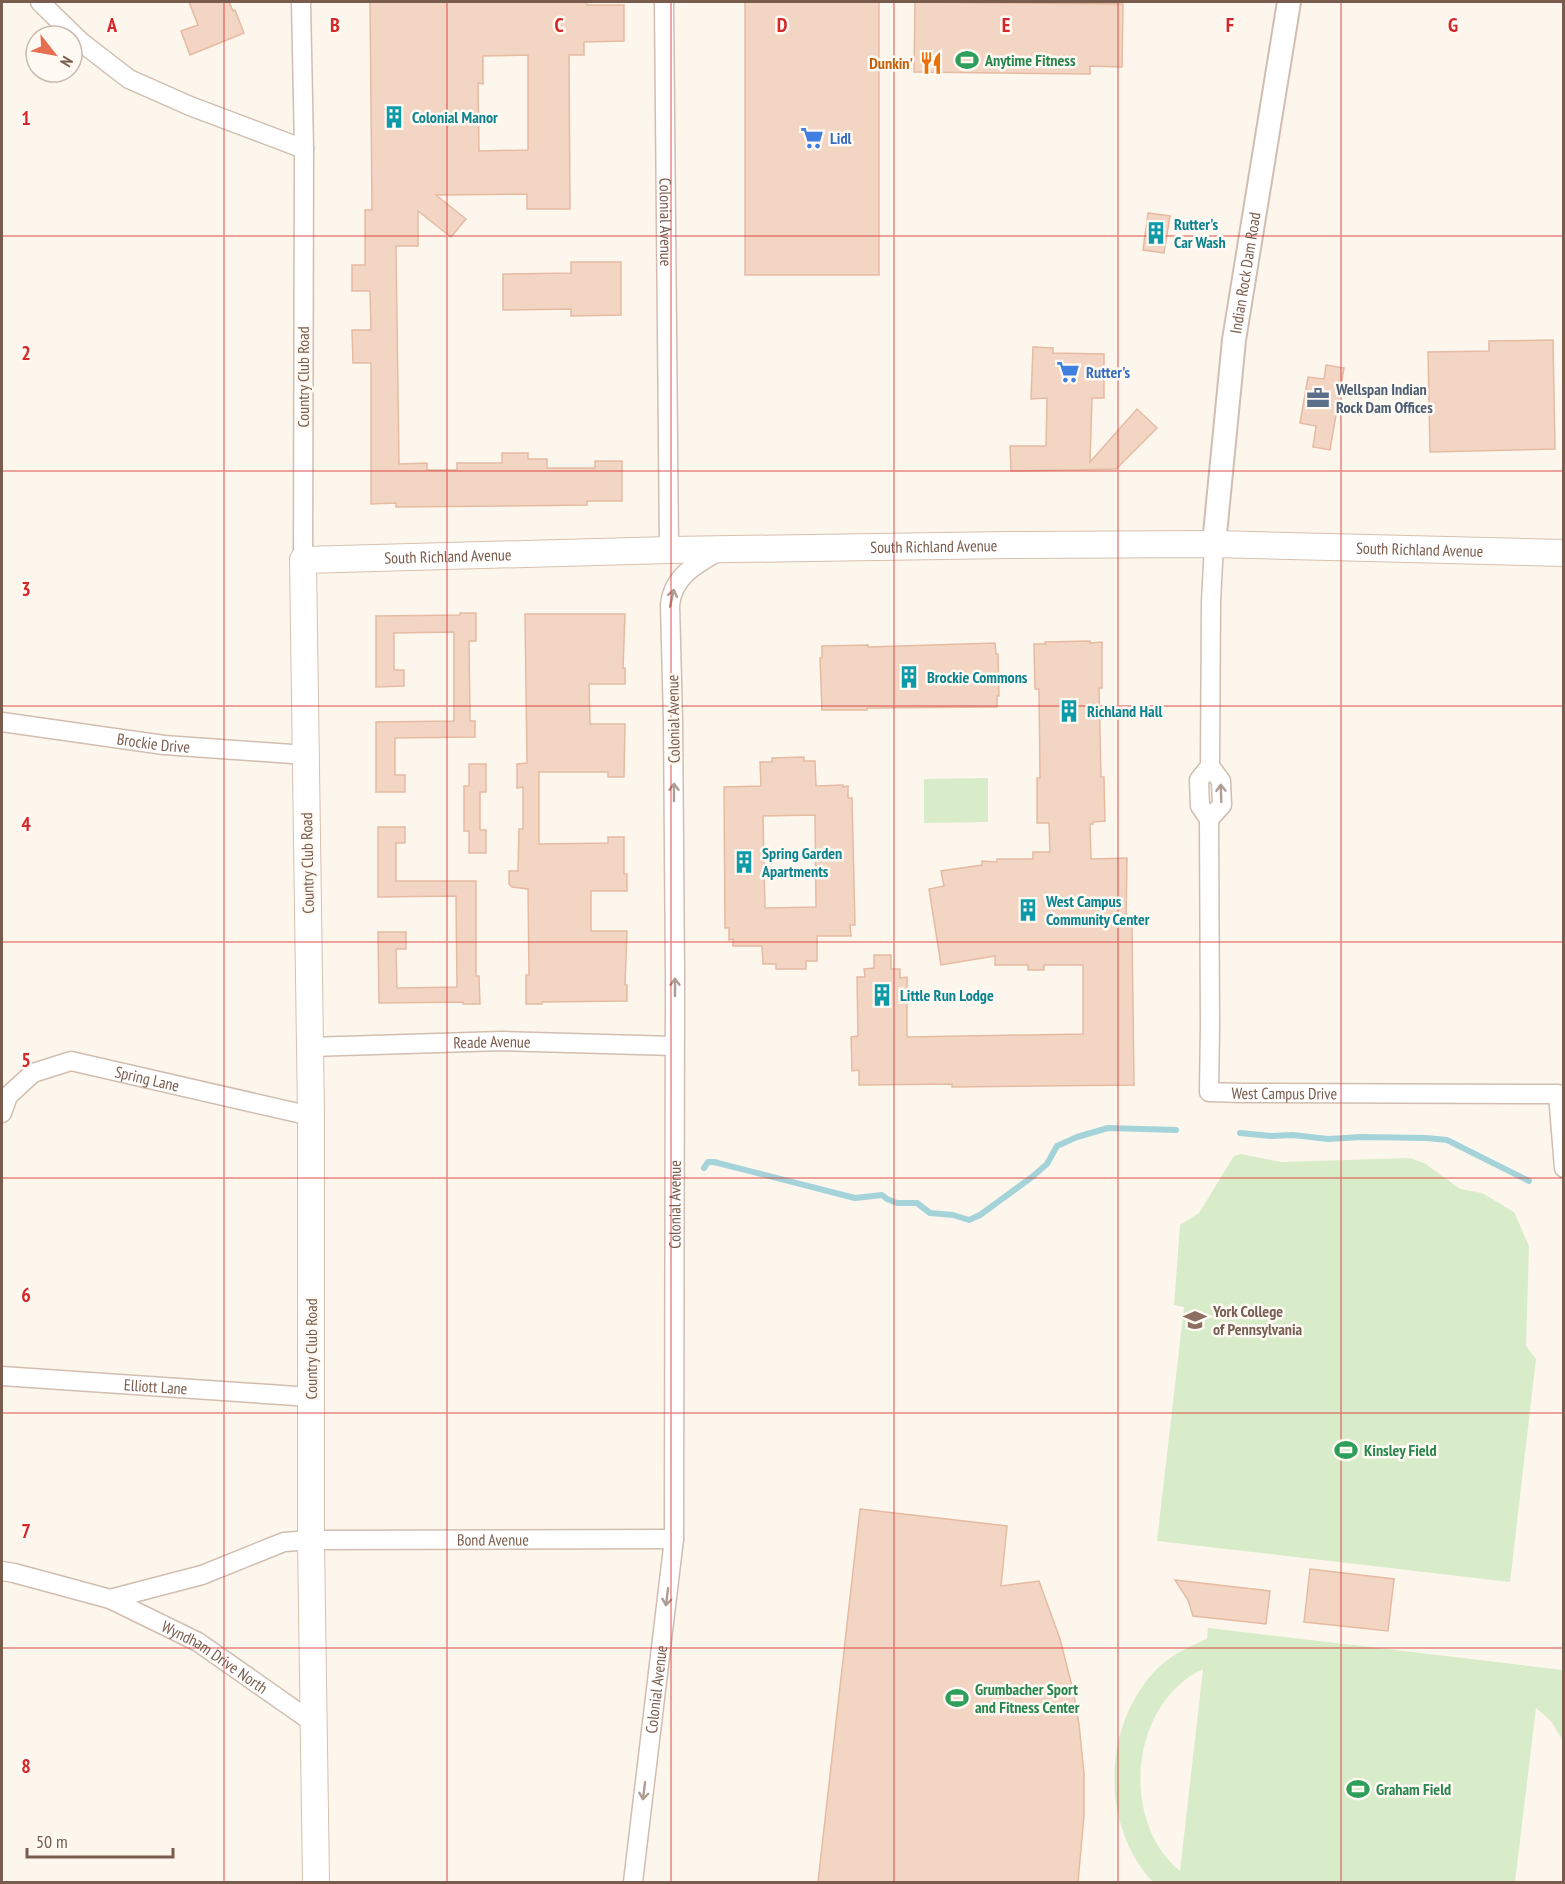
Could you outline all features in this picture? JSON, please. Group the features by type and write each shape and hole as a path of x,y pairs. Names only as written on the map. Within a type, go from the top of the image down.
{"main road":[{"name":"South Richland Avenue","path":"303,560 722,549 1214,544 1563,553"},
{"name":"Country Club Road","path":"303,560 311,1116 311,1540 316,1882"}],"street":[{"path":"40,2 81,42 129,79 190,106 303,149"},
{"name":"Country Club Road","path":"302,2 303,560"},
{"name":"Colonial Avenue","path":"664,2 669,550"},
{"name":"Indian Rock Dam Road","path":"1214,544 1234,340 1289,2"},
{"name":"West Campus Drive","path":"1214,544 1211,602 1210,766 1221,781 1222,805 1209,819 1209,1092 1558,1094 1563,1168"},
{"name":"Colonial Avenue","path":"633,1882 674,1539 673,720 670,605 671,596 680,578 690,568 722,549"},
{"name":"Brockie Drive","path":"2,722 164,745 306,755"},
{"name":"Reade Avenue","path":"310,1047 502,1041 674,1046"},
{"name":"Spring Lane","path":"2,1113 8,1096 33,1073 71,1060 311,1116"},
{"name":"Elliott Lane","path":"2,1376 311,1397"},
{"name":"Bond Avenue","path":"311,1540 674,1539"},
{"name":"Wyndham Drive North","path":"110,1599 202,1575 284,1542 311,1540"},
{"name":"Wyndham Drive North","path":"2,1571 110,1599 198,1642 315,1724"}],"green space":[{"path":"988,778 988,822 924,823 924,779"},
{"name":"Kinsley Field","path":"1241,1154 1281,1162 1410,1158 1424,1163 1460,1189 1482,1193 1514,1212 1529,1246 1526,1346 1536,1359 1510,1582 1157,1541 1184,1307 1174,1305 1180,1225 1199,1213 1234,1156"},
{"name":"Graham Field","path":"1208,1628 1563,1670 1563,1741 1551,1721 1536,1708 1515,1882 1153,1882 1135,1859 1123,1832 1116,1803 1114,1773 1118,1743 1127,1715 1141,1689 1160,1666 1182,1651 1207,1639","holes":["1203,1669 1180,1871 1160,1849 1148,1823 1141,1794 1141,1764 1148,1735 1160,1708 1179,1685"]}],"building":[{"path":"189,2 229,2 233,11 235,10 244,33 190,55 181,31 198,25"},
{"name":"Colonial Manor","path":"370,2 587,2 587,5 624,5 624,41 584,42 584,55 569,55 570,209 527,209 527,194 436,195 466,219 451,237 418,211 418,246 396,246 399,464 427,463 427,470 457,470 457,463 502,463 502,453 528,453 528,459 547,459 547,468 595,468 595,461 622,461 622,501 587,501 587,505 396,507 396,503 371,504 371,363 353,363 352,330 371,330 370,291 352,291 352,265 365,265 365,210 372,210","holes":["528,55 528,150 479,151 478,83 483,84 483,56"]},
{"name":"Lidl","path":"745,2 879,2 879,275 745,275"},
{"path":"915,2 1123,4 1122,67 1090,66 1090,74 914,72"},
{"name":"Rutter's Car Wash","path":"1148,213 1170,216 1164,253 1143,250"},
{"path":"571,262 621,262 621,315 571,316 571,309 503,310 503,274 571,273"},
{"path":"1553,340 1555,449 1430,452 1428,352 1489,351 1489,341"},
{"path":"1033,347 1053,348 1053,353 1104,354 1104,398 1092,398 1090,462 1137,409 1157,428 1116,469 1011,471 1010,446 1046,446 1047,398 1031,399"},
{"path":"1326,365 1344,368 1330,450 1313,447 1316,426 1300,423 1308,377 1324,379"},
{"path":"460,613 476,613 476,641 469,641 470,721 475,721 475,737 395,738 395,775 405,775 405,792 376,792 376,722 454,721 454,632 394,633 394,670 404,670 404,686 376,687 376,616 460,615"},
{"path":"525,614 625,614 623,668 625,668 625,684 589,684 590,724 625,724 624,777 608,777 608,772 539,772 539,844 608,843 608,837 624,837 624,874 627,874 627,891 591,891 591,931 627,931 625,985 627,985 627,1001 526,1004 526,975 529,975 528,889 512,887 509,884 509,871 518,871 519,829 523,829 523,787 517,788 517,764 527,763"},
{"path":"1090,641 1090,643 1102,642 1102,688 1099,688 1101,777 1104,777 1105,821 1090,824 1091,859 1127,858 1126,927 1132,927 1134,1085 952,1087 952,1084 859,1085 859,1070 852,1071 851,1037 858,1036 857,977 865,977 864,969 874,968 874,955 891,955 891,969 900,969 900,978 907,977 907,1037 1083,1034 1083,965 1044,965 1044,970 1028,970 1028,965 995,965 995,956 941,965 929,889 944,886 941,871 982,865 982,861 997,862 997,859 1033,859 1033,852 1050,852 1049,823 1037,823 1037,778 1040,778 1039,689 1035,689 1034,644"},
{"name":"Brockie Commons","path":"995,643 996,654 998,654 997,707 822,710 820,658 822,658 822,646"},
{"name":"Spring Garden Apartments","path":"804,757 804,761 815,761 816,786 848,786 848,798 852,798 855,925 850,925 851,936 817,936 817,961 806,961 806,969 776,969 776,964 763,964 762,946 733,946 733,939 729,940 729,928 725,928 724,787 761,786 760,762 772,762 772,758","holes":["815,815 816,907 765,908 763,816"]},
{"path":"469,764 486,764 486,792 480,792 480,830 486,830 486,853 469,853 469,831 464,831 464,786 469,786"},
{"path":"378,827 405,827 405,843 396,843 396,881 476,881 476,976 479,976 480,1004 463,1004 463,1002 379,1003 378,932 406,932 406,949 396,949 397,988 457,987 456,896 378,897"},
{"name":"Grumbacher Sport and Fitness Center","path":"860,1509 1007,1526 1001,1586 1039,1581 1060,1639 1073,1690 1084,1773 1084,1816 1078,1882 818,1882"},
{"path":"1310,1569 1394,1579 1388,1631 1304,1622"},
{"path":"1175,1580 1270,1591 1266,1624 1193,1616 1188,1600"}],"waterway":[{"path":"704,1168 708,1162 714,1162 855,1198 882,1195 897,1203 917,1203 930,1213 953,1215 969,1220 980,1215 1032,1177 1047,1164 1057,1146 1077,1137 1108,1128 1176,1130"},
{"path":"1240,1133 1328,1139 1362,1137 1447,1140 1529,1181"}],"place":[{"name":"Anytime Fitness","path":"967,60"},
{"name":"Dunkin'","path":"931,63"},
{"name":"Colonial Manor","path":"394,117"},
{"name":"Lidl","path":"812,138"},
{"name":"Rutter's Car Wash","path":"1156,233"},
{"name":"Rutter's","path":"1068,372"},
{"name":"Wellspan Indian Rock Dam Offices","path":"1318,398"},
{"name":"Brockie Commons","path":"909,677"},
{"name":"Richland Hall","path":"1069,711"},
{"name":"Spring Garden Apartments","path":"744,862"},
{"name":"West Campus Community Center","path":"1028,910"},
{"name":"Little Run Lodge","path":"882,995"},
{"name":"York College of Pennsylvania","path":"1195,1320"},
{"name":"Kinsley Field","path":"1346,1450"},
{"name":"Grumbacher Sport and Fitness Center","path":"957,1698"},
{"name":"Graham Field","path":"1358,1789"}]}
